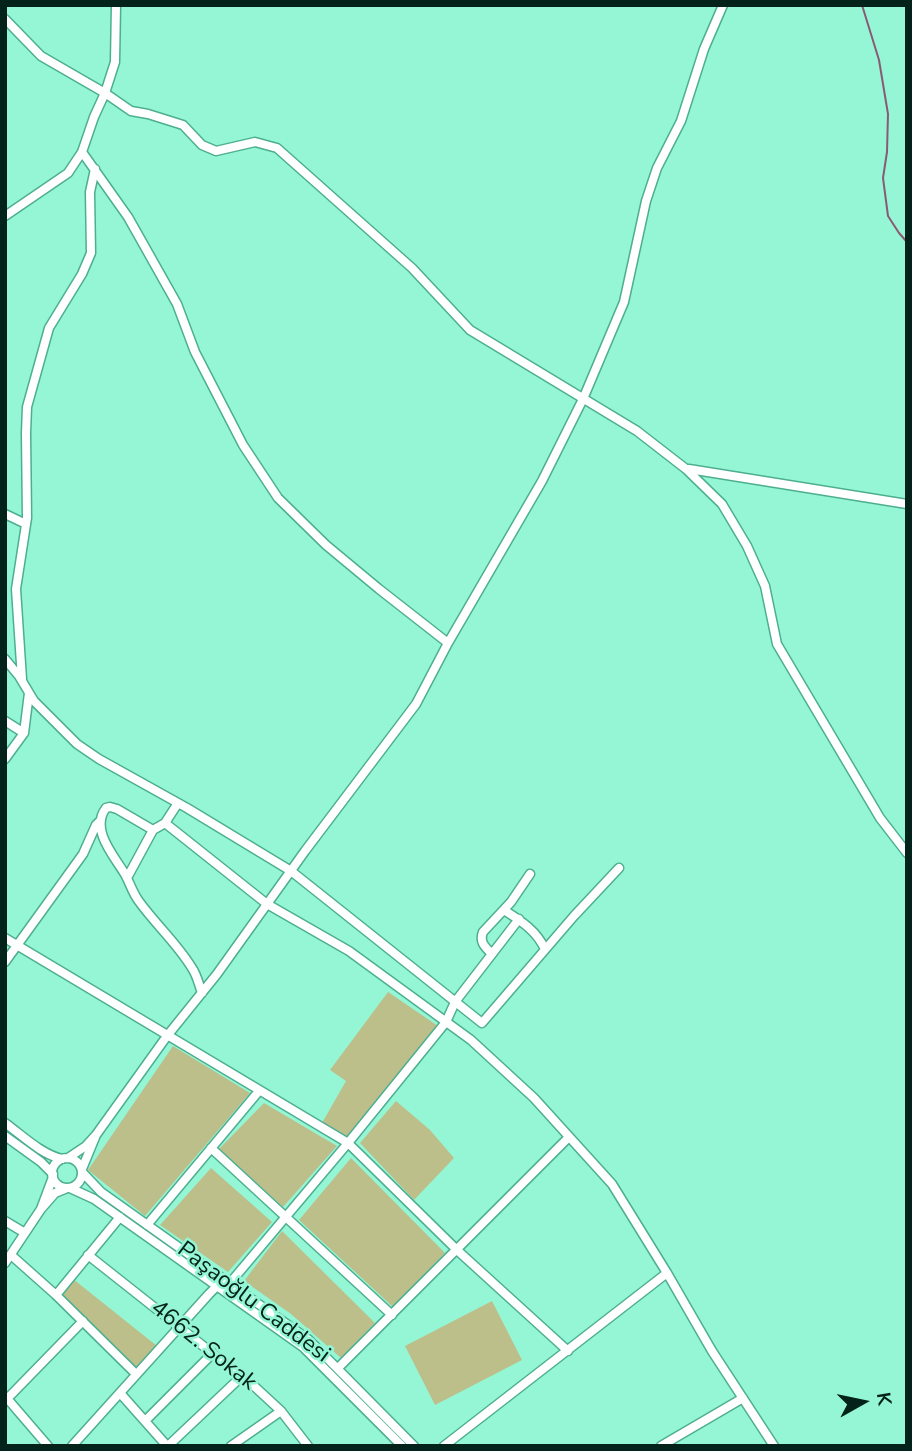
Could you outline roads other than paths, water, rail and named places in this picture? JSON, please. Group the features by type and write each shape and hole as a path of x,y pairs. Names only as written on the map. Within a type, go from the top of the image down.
{"street":[{"path":"5,216 68,173 82,152 115,62 116,5"},
{"path":"41,1209 55,1165 77,1153 96,1135 416,704 448,643 542,481 583,399 624,302 646,201 657,168 681,121 704,49 723,5"},
{"path":"5,19 41,55 131,111 183,125 202,145 216,151 255,142 276,148 412,268 470,330 637,431 686,469 722,504 747,546 765,586 777,644 880,818 907,853"},
{"path":"82,152 128,217 177,304 195,352 237,434 278,498 326,545 448,643"},
{"path":"22,681 16,589 26,524 27,407 49,328 92,253 90,192 95,169"},
{"path":"686,469 907,505"},
{"path":"5,514 26,524"},
{"path":"5,659 34,701 77,744 291,871 482,1023 619,868"},
{"path":"5,759 24,733 29,693"},
{"path":"5,721 24,733"},
{"path":"127,878 153,830 164,823 178,803"},
{"path":"5,962 83,854 104,810 111,807 153,830"},
{"path":"100,821 106,843 138,901 174,942 194,971 202,993"},
{"path":"164,823 267,904 349,951 471,1040 534,1098 612,1184 712,1351 774,1446"},
{"path":"83,854 106,843"},
{"path":"492,954 482,944 482,934 518,894 530,874"},
{"path":"504,910 536,934 545,949"},
{"path":"72,1446 179,1326 224,1283 348,1143 446,1022 456,1002 519,919"},
{"path":"5,938 348,1143 457,1250 568,1351"},
{"path":"147,1225 260,1091"},
{"path":"5,1123 50,1155 77,1162 82,1170"},
{"path":"96,1135 79,1184 54,1193 8,1259 56,1295 136,1374"},
{"path":"5,1136 41,1162 57,1184 68,1188"},
{"path":"338,1368 569,1137"},
{"path":"211,1148 392,1315"},
{"name":"Paşaoğlu Caddesi","path":"82,1170 96,1187 224,1283 303,1347 402,1446"},
{"name":"Paşaoğlu Caddesi","path":"68,1188 85,1193 302,1335 414,1446"},
{"path":"56,1295 120,1217"},
{"path":"5,1221 25,1233"},
{"name":"4662. Sokak","path":"88,1255 242,1376 281,1411 308,1446"},
{"path":"444,1446 667,1273"},
{"path":"48,1446 6,1398 83,1321"},
{"path":"145,1421 213,1353"},
{"path":"120,1392 167,1446 242,1376"},
{"path":"661,1446 743,1398"},
{"path":"231,1446 281,1411"}],"waterway":[{"path":"862,5 879,60 888,114 883,178 888,216 907,242"}]}
